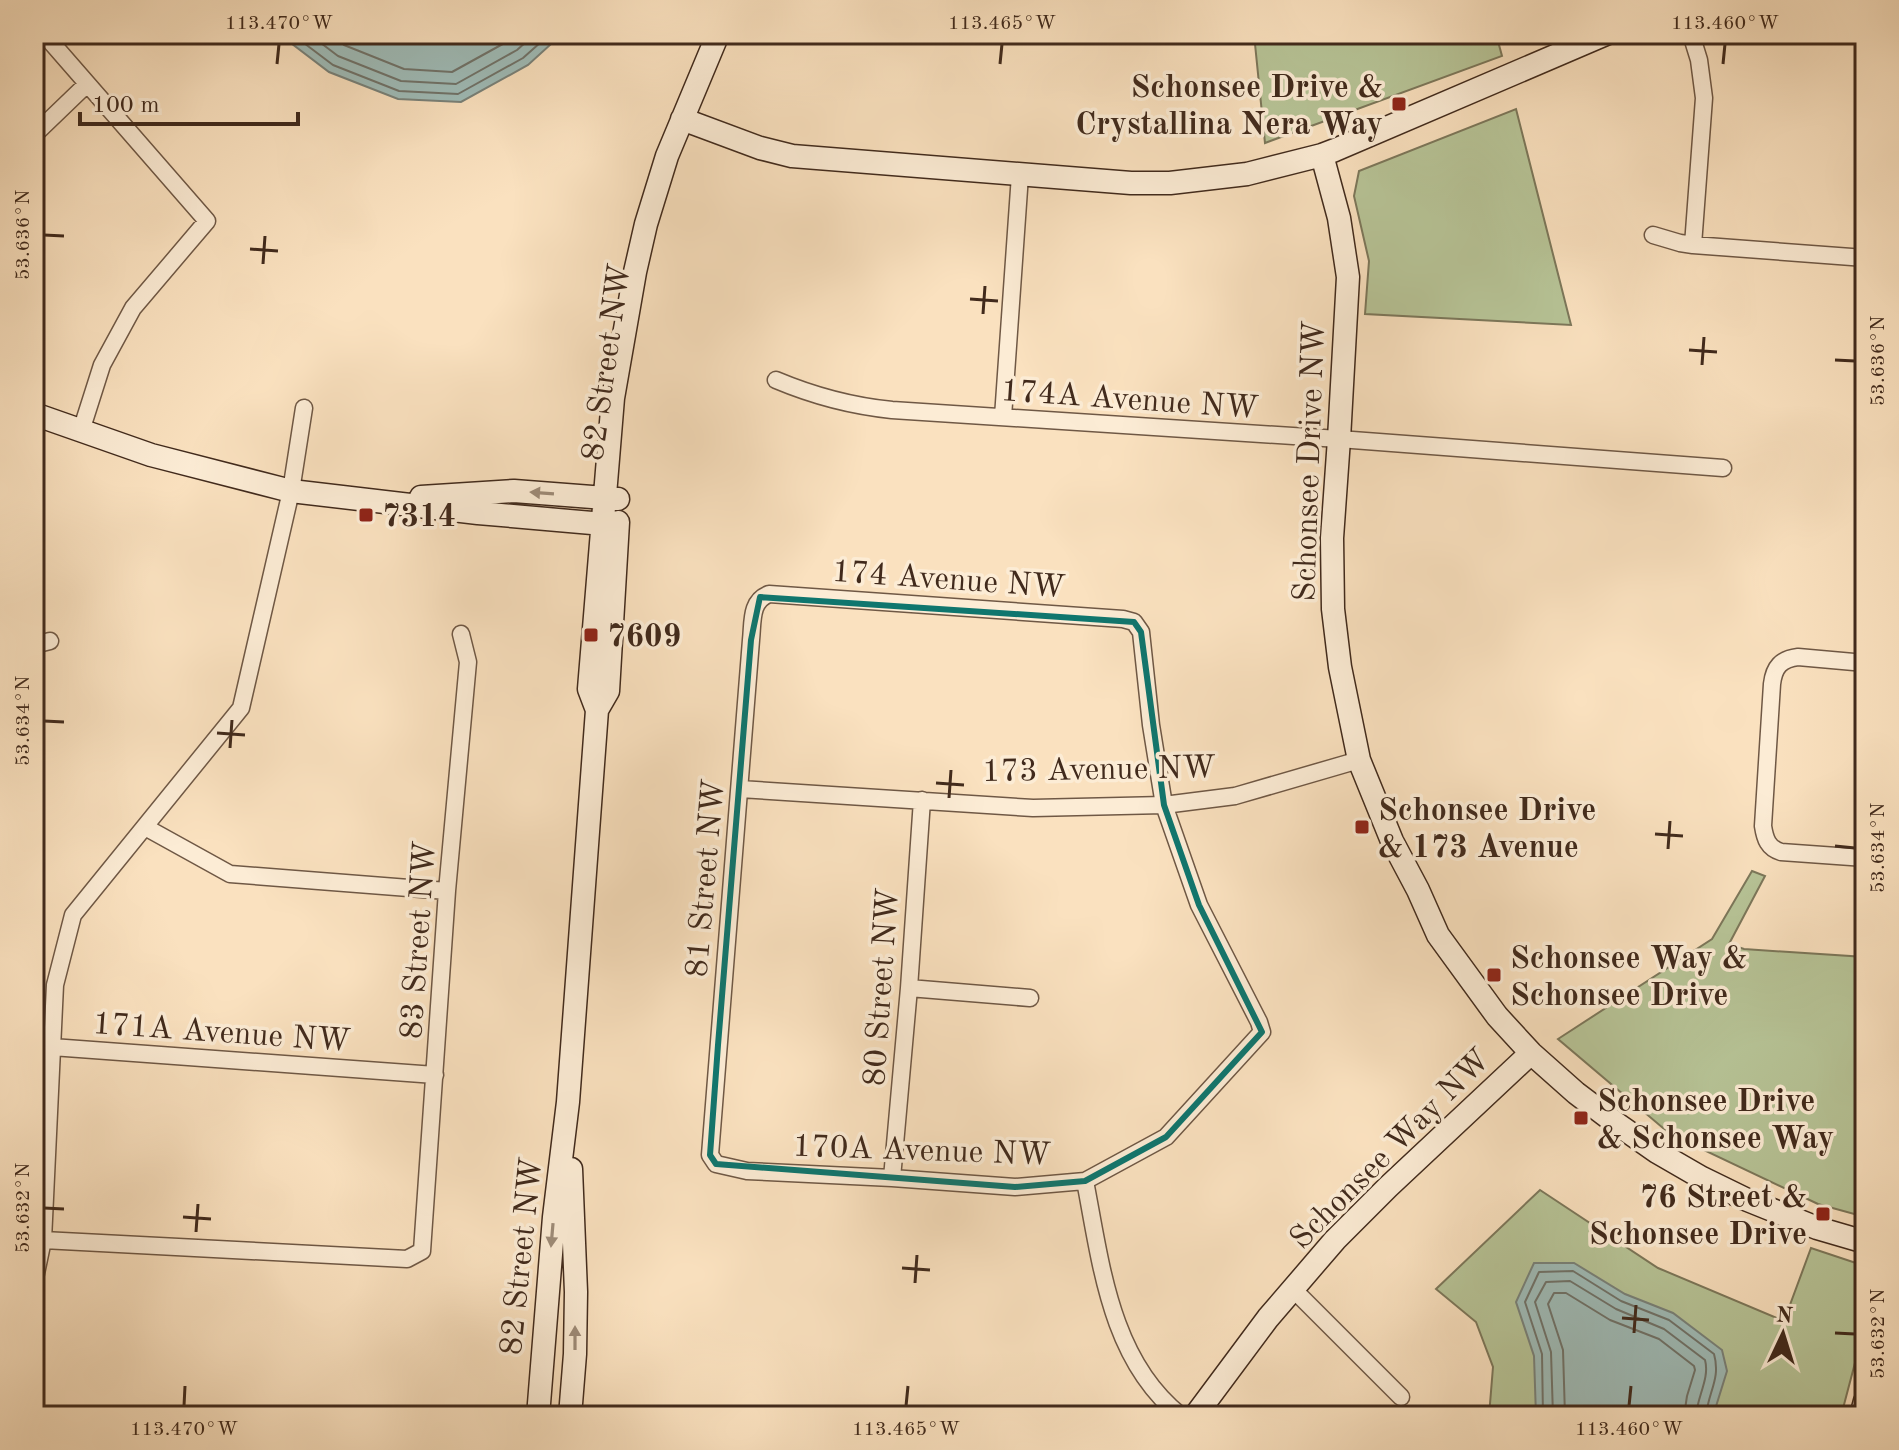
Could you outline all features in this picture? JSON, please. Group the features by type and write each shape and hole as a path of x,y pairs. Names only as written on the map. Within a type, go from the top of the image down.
{"street":[{"path":"44,34 207,221 133,308 102,365 81,431"},
{"name":"82 Street NW","path":"538,1416 554,1217 568,1102 597,710 589,689 613,498 644,284 688,122 718,34"},
{"name":"82 Street NW","path":"688,122 733,34"},
{"path":"688,122 792,156 1131,183 1170,183 1247,174 1322,155 1606,34"},
{"path":"1691,34 1699,60 1704,98 1693,245"},
{"path":"34,135 87,84"},
{"name":"Schonsee Drive NW","path":"1322,155 1339,218 1348,277 1332,538 1333,609 1340,667 1359,760 1392,841 1438,935 1497,1016 1531,1053 1617,1124 1702,1178 1782,1215 1865,1242"},
{"path":"1003,417 1020,175"},
{"path":"1653,235 1693,245 1865,258"},
{"name":"174A Avenue NW","path":"776,380 812,394 872,408 1723,468"},
{"path":"34,1283 43,1240 55,985 73,915 241,708 291,491 304,408"},
{"path":"34,414 151,455 291,491 610,525"},
{"path":"364,500 514,491 613,498"},
{"name":"174 Avenue NW","path":"760,597 781,594 1134,622 1141,632 1164,805"},
{"name":"81 Street NW","path":"716,1164 710,1155 754,606 760,597"},
{"name":"83 Street NW","path":"43,1240 407,1259 422,1251 447,891 468,662 461,634"},
{"path":"1865,663 1798,657 1788,659 1776,669 1772,684 1763,826 1767,842 1774,850 1865,858"},
{"name":"173 Avenue NW","path":"740,789 1033,808 1164,805 1235,796 1359,760"},
{"name":"80 Street NW","path":"892,1178 922,800"},
{"name":"170A Avenue NW","path":"716,1164 747,1171 1015,1187 1085,1181 1166,1137 1262,1032 1199,905 1164,805"},
{"path":"145,827 230,874 447,891"},
{"path":"909,988 1030,998"},
{"name":"171A Avenue NW","path":"52,1047 435,1075"},
{"name":"Schonsee Way NW","path":"1195,1416 1268,1318 1335,1240 1531,1053"},
{"name":"82 Street NW","path":"568,1102 576,1292 570,1416"},
{"path":"1085,1181 1108,1296 1129,1354 1164,1403 1181,1416"},
{"name":"Schonsee Way NW","path":"1294,1290 1401,1397"},
{"path":"1861,1416 1865,1401"}],"highlighted area":[{"path":"760,597 1134,622 1141,632 1164,805 1199,905 1262,1032 1166,1137 1085,1181 1015,1187 716,1164 710,1155 718,1045 751,640"}],"green space":[{"path":"1254,34 1496,34 1502,56 1265,143"},
{"path":"1516,109 1571,325 1365,314 1369,261 1354,196 1359,171"},
{"path":"1752,871 1765,876 1729,944 1744,949 1865,957 1865,1217 1818,1204 1670,1134 1558,1039 1712,939"},
{"path":"1540,1190 1658,1268 1784,1321 1811,1248 1865,1266 1865,1325 1841,1416 1489,1416 1493,1367 1476,1322 1436,1289"}],"water":[{"path":"279,34 562,34 528,65 461,102 398,99 329,72"},
{"path":"1534,1263 1574,1263 1625,1294 1673,1313 1722,1350 1727,1371 1713,1416 1536,1416 1534,1356 1516,1302"}],"place":[{"name":"Schonsee Drive & Crystallina Nera Way","path":"1399,104"},
{"name":"7314","path":"366,515"},
{"name":"7609","path":"591,635"},
{"name":"Schonsee Drive & 173 Avenue","path":"1362,827"},
{"name":"Schonsee Way & Schonsee Drive","path":"1494,975"},
{"name":"Schonsee Drive & Schonsee Way","path":"1581,1118"},
{"name":"76 Street & Schonsee Drive","path":"1823,1214"}]}
